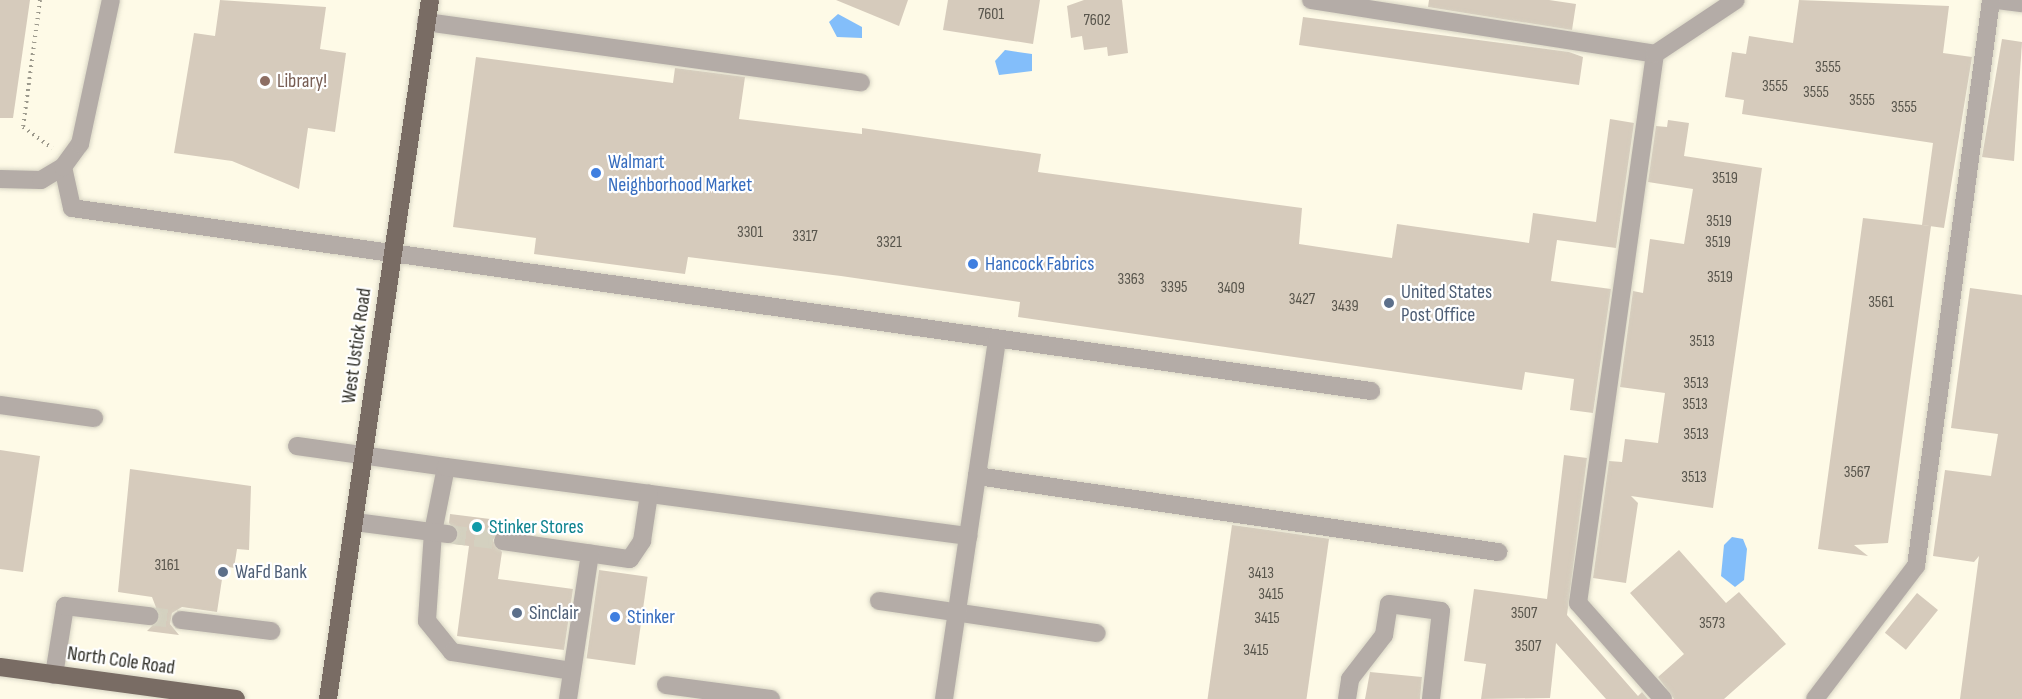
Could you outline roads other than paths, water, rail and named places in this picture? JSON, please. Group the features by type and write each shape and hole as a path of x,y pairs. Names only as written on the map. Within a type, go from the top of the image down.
{"main road":[{"name":"West Ustick Road","path":"328,699 430,0"},
{"name":"North Cole Road","path":"0,667 144,693 236,699"}],"lane":[{"path":"0,178 41,180 63,167 80,144 111,0"},
{"path":"1311,0 1655,54 1736,0"},
{"path":"1815,699 1916,566 1991,0"},
{"path":"1996,0 2022,3"},
{"path":"426,22 861,82"},
{"path":"1655,54 1578,603 1663,699"},
{"path":"63,167 72,208 192,221 393,256 1371,391"},
{"path":"944,699 997,339"},
{"path":"0,405 94,418"},
{"path":"297,446 968,536"},
{"path":"446,467 440,533 426,621 452,652 572,671"},
{"path":"977,476 1498,552"},
{"path":"504,541 630,559 642,541 649,494"},
{"path":"355,522 440,533"},
{"path":"568,699 590,554"},
{"path":"879,601 1097,633"},
{"path":"1347,699 1350,679 1384,634 1389,604 1441,611 1431,699"},
{"path":"54,675 65,606 149,616"},
{"path":"181,620 271,631"},
{"path":"666,685 771,699"}],"water":[{"path":"838,14 862,27 862,38 837,37 829,22"},
{"path":"1005,50 1032,54 1032,71 999,75 995,61"},
{"path":"1732,537 1743,539 1747,549 1744,580 1735,587 1721,576 1724,545"}],"tunnel":[{"path":"448,534 503,541"},
{"path":"149,616 181,620"}],"place":[{"name":"Library!","path":"265,81"},
{"name":"Walmart Neighborhood Market","path":"596,173"},
{"name":"Hancock Fabrics","path":"973,264"},
{"name":"United States Post Office","path":"1389,303"},
{"name":"Stinker Stores","path":"477,527"},
{"name":"WaFd Bank","path":"223,572"},
{"name":"Sinclair","path":"517,613"},
{"name":"Stinker","path":"615,617"}]}
